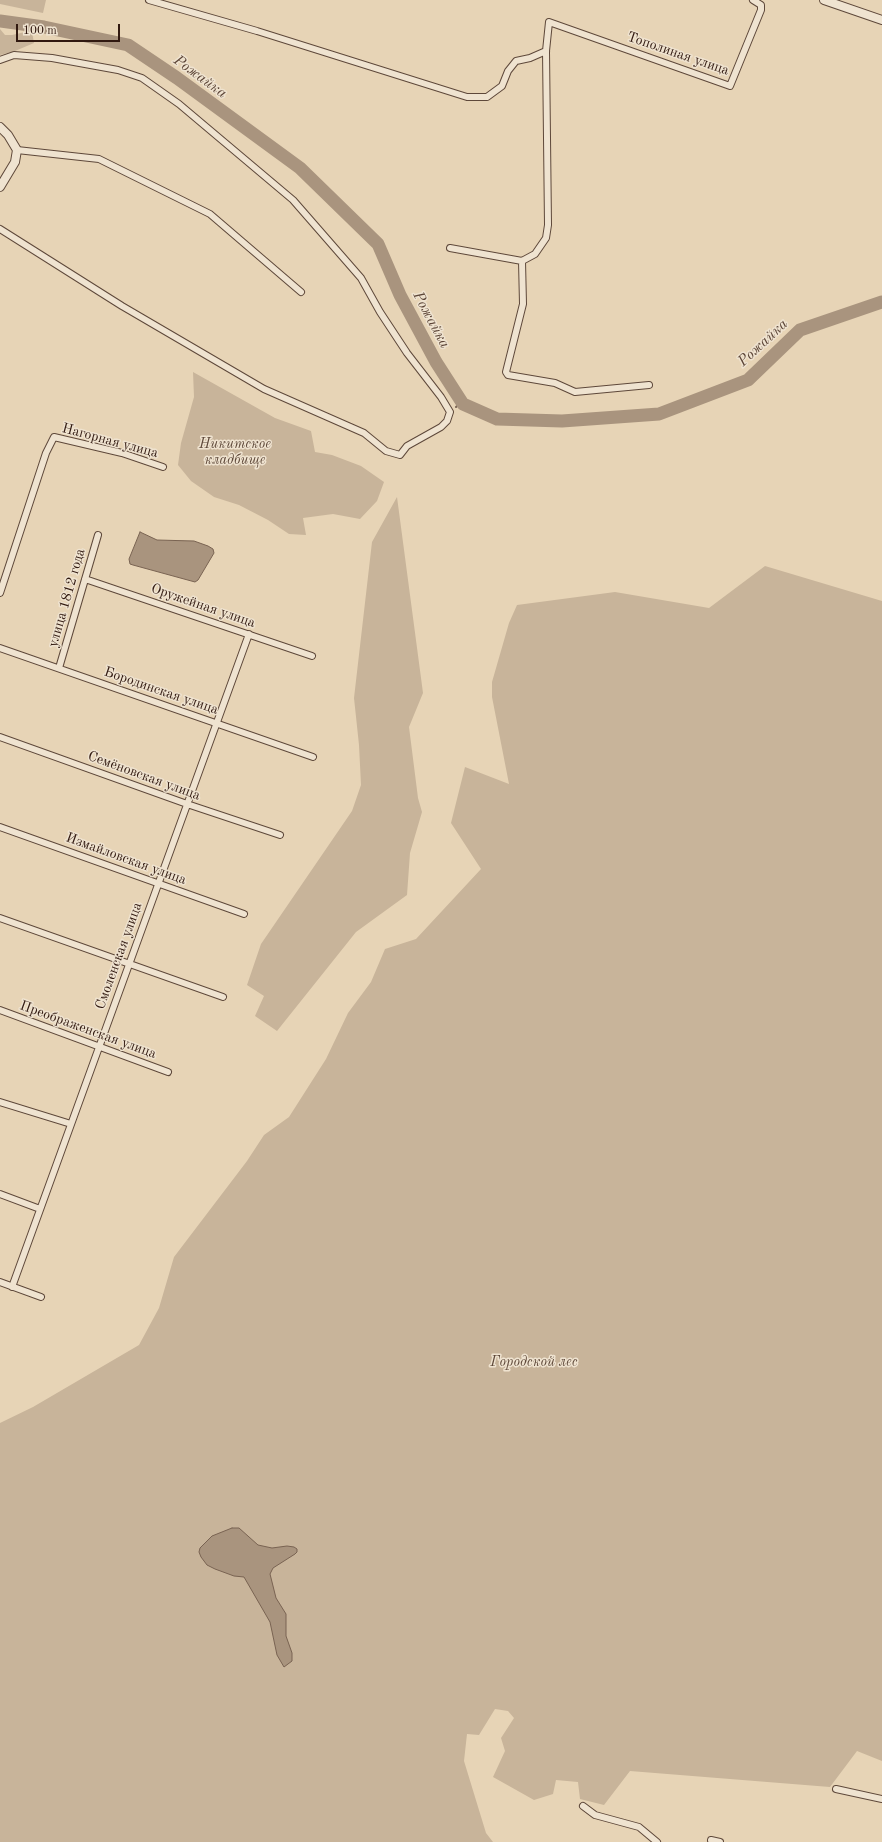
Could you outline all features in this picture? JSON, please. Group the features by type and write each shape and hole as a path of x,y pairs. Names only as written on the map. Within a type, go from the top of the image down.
{"street":[{"path":"148,0 257,31 467,97 487,97 502,86 508,71 516,62 546,51 546,238 535,254 522,261 450,248"},
{"name":"Тополиная улица","path":"546,51 550,22 730,86 761,10 761,5 753,0"},
{"path":"824,0 882,20"},
{"path":"0,60 14,55 52,58 118,70 142,78 179,104 293,200 356,272 406,353 441,397 450,412 447,421 441,427 407,446 400,455 386,450 364,433 264,389 122,306 0,229"},
{"path":"0,127 8,135 17,150 15,162 0,187"},
{"path":"17,150 99,159 210,214 301,292"},
{"path":"522,261 522,304 506,372 508,375 555,383 575,392 649,385"},
{"name":"Нагорная улица","path":"0,593 43,462 54,437 122,453 163,467"},
{"name":"улица 1812 года","path":"59,668 98,535"},
{"name":"Оружейная улица","path":"85,579 312,656"},
{"name":"Смоленская улица","path":"12,1287 249,634"},
{"name":"Бородинская улица","path":"0,648 313,757"},
{"name":"Семёновская улица","path":"0,737 187,804 280,835"},
{"name":"Измайловская улица","path":"0,826 244,914"},
{"path":"0,918 223,997"},
{"name":"Преображенская улица","path":"0,1010 168,1072"},
{"path":"0,1102 71,1124"},
{"path":"0,1194 40,1209"},
{"path":"0,1282 41,1297"},
{"path":"836,1789 882,1799"},
{"path":"583,1806 596,1815 639,1827 657,1842"},
{"path":"646,1842 651,1837"},
{"path":"711,1840 720,1842"}],"green space":[{"path":"0,0 46,0 43,13 0,4"},
{"path":"0,29 5,35 32,32 34,43 15,51 0,55"},
{"name":"Никитское кладбище","path":"193,372 275,418 311,431 315,452 332,455 361,466 384,482 377,501 360,519 333,514 303,518 306,535 289,534 268,520 239,505 214,497 191,481 178,465 181,443 194,397"},
{"path":"397,497 423,693 409,727 418,798 422,812 410,853 407,895 356,932 277,1031 255,1016 264,996 247,985 261,944 352,811 361,785 359,745 354,698 372,542"},
{"name":"Городской лес","path":"765,566 882,601 882,1761 857,1751 830,1787 630,1771 604,1805 580,1799 578,1782 556,1780 553,1794 534,1800 493,1777 505,1751 501,1738 514,1718 508,1711 495,1709 479,1735 467,1734 464,1761 486,1833 493,1842 0,1842 0,1423 33,1407 139,1345 159,1308 174,1257 247,1161 264,1135 289,1117 326,1059 348,1013 371,982 385,949 416,939 481,869 451,823 465,767 509,784 492,697 492,682 509,623 517,605 615,592 709,608"}],"shaded area":[{"path":"140,532 157,540 194,541 213,549 214,553 198,580 195,582 133,565 130,564 129,559"},
{"path":"232,1528 239,1528 258,1545 272,1548 287,1546 297,1549 295,1554 273,1568 270,1574 276,1598 286,1614 286,1636 292,1653 292,1661 284,1667 277,1655 270,1622 244,1577 234,1576 207,1565 199,1552 200,1548 212,1536"}],"waterway":[{"name":"Рожайка","path":"0,21 44,27 128,45 177,78 300,168 378,244 400,295 436,362 463,404 497,419 562,421 659,414 748,380 800,330 882,302"},
{"name":"Рожайка","path":"456,407 459,404 463,404"}]}
